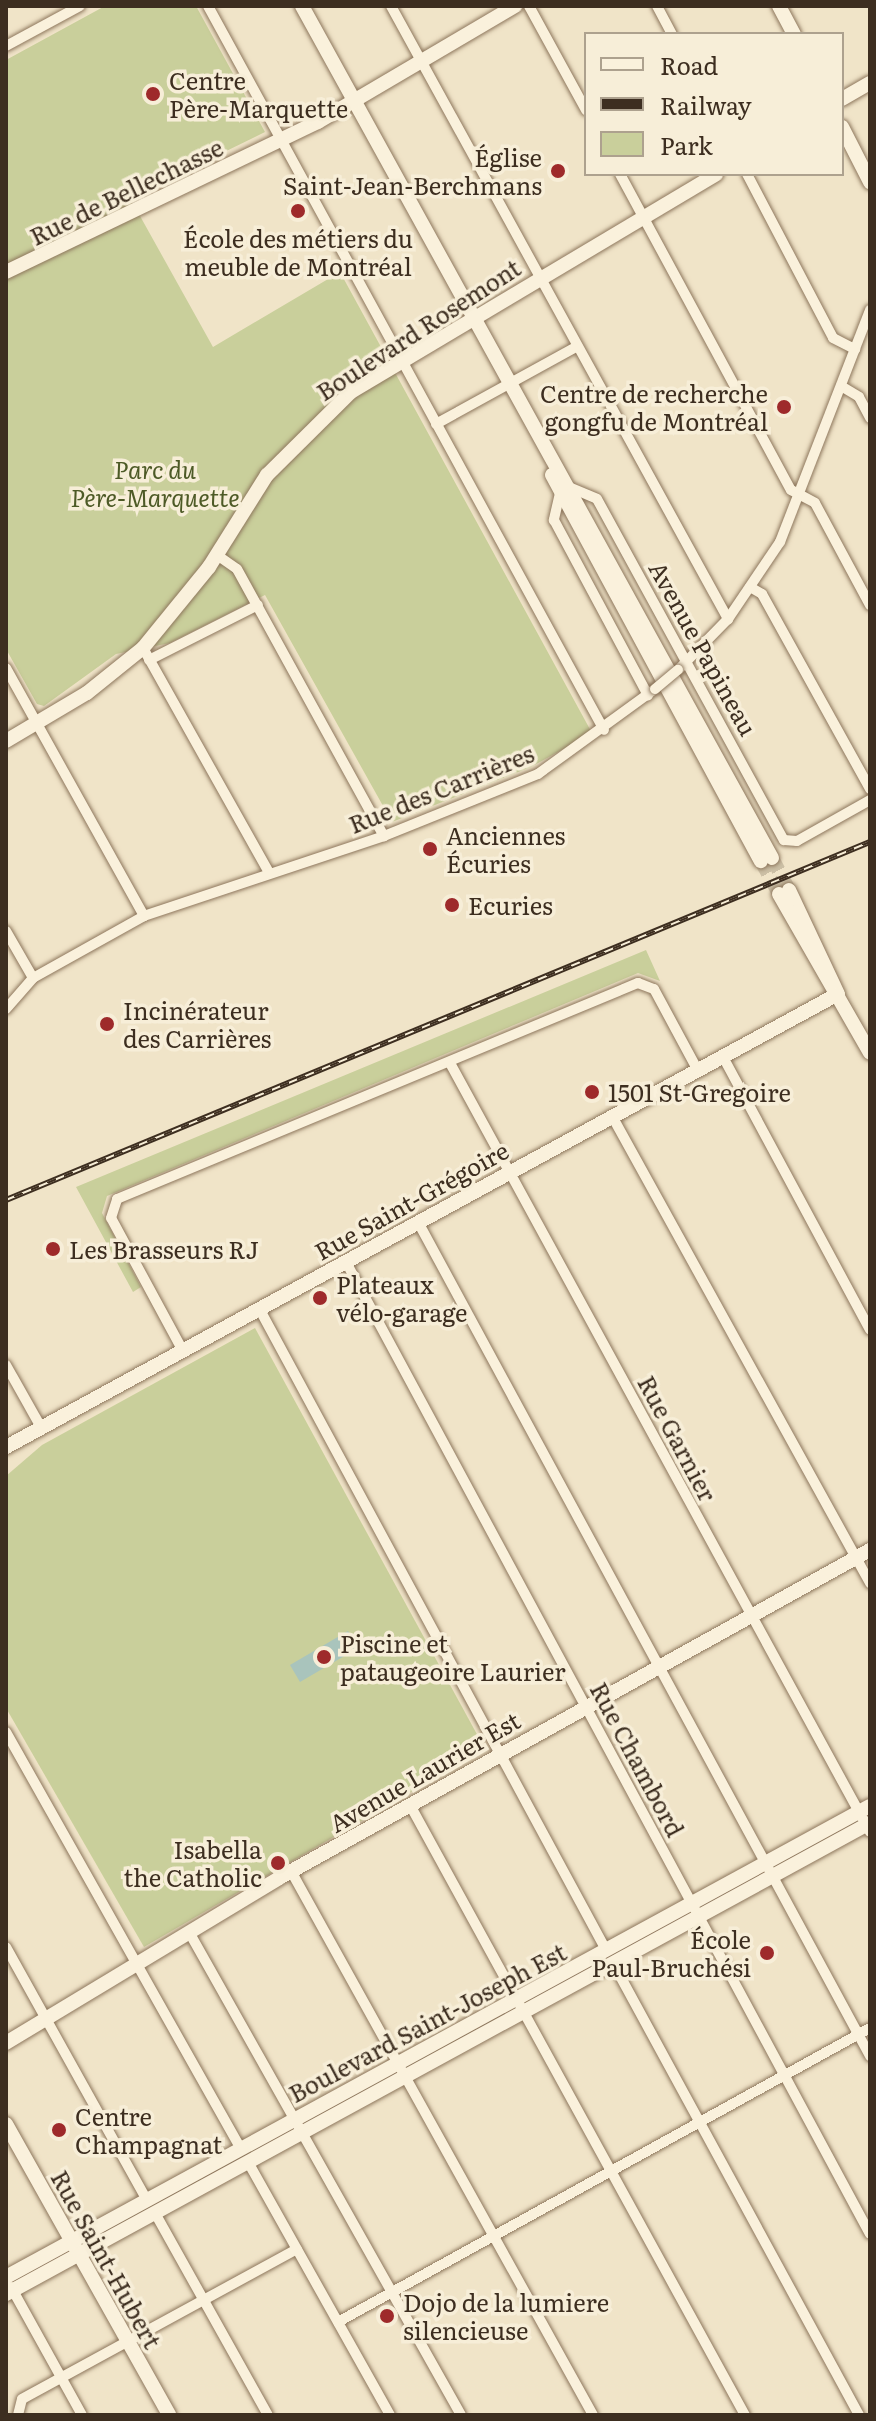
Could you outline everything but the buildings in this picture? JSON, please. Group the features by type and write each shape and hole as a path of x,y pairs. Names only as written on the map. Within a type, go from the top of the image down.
{"main road":[{"path":"302,6 766,859"},
{"name":"Rue de Bellechasse","path":"6,272 282,140 353,102 515,6"},
{"path":"779,6 793,32"},
{"path":"844,98 870,83"},
{"path":"844,131 870,182"},
{"name":"Boulevard Rosemont","path":"6,741 37,724 140,651 217,555 297,441 401,360 712,176"},
{"path":"784,892 870,1053"},
{"name":"Rue Saint-Grégoire","path":"6,1447 838,994"},
{"name":"Avenue Laurier Est","path":"6,2043 291,1871 870,1550"},
{"name":"Boulevard Saint-Joseph Est","path":"8,2285 696,1909 867,1820"},
{"name":"Rue Saint-Hubert","path":"6,2124 169,2415"}],"street":[{"path":"6,46 58,11 80,6"},
{"path":"208,6 604,730"},
{"path":"391,6 728,619"},
{"path":"529,6 584,106"},
{"path":"657,6 671,32"},
{"path":"621,176 791,490 815,503 870,605"},
{"path":"748,176 833,338 855,349"},
{"name":"Rue des Carrières","path":"6,1009 33,978 144,916 268,871 384,836 538,774 604,730 652,692 728,619 750,587 801,496 870,310"},
{"path":"436,424 576,347"},
{"path":"841,386 859,397 870,418"},
{"path":"564,490 554,520 652,692"},
{"name":"Avenue Papineau","path":"564,490 597,499 789,844 870,800"},
{"path":"217,555 237,569 384,836"},
{"path":"750,587 762,594 870,789"},
{"path":"155,663 258,605"},
{"path":"140,651 155,663 268,871"},
{"path":"6,668 144,916"},
{"path":"6,931 33,978"},
{"path":"183,1351 111,1207 647,983 697,1069"},
{"path":"722,1055 870,1330"},
{"name":"Rue Garnier","path":"450,1063 751,1615 867,1820"},
{"path":"612,1116 870,1583"},
{"path":"418,1222 870,2056"},
{"name":"Rue Chambord","path":"346,1262 870,2234"},
{"path":"260,1310 859,2415"},
{"path":"6,1365 41,1427"},
{"path":"6,1732 390,2415"},
{"path":"410,1805 745,2415"},
{"path":"291,1871 593,2415"},
{"path":"189,1932 461,2415"},
{"path":"6,1947 268,2415"},
{"path":"338,2322 870,2028"},
{"path":"17,2412 61,2378 297,2249"},
{"path":"8,2285 82,2415"}],"green space":[{"name":"Parc du Père-Marquette","path":"105,6 196,6 265,132 130,198 213,347 340,272 592,733 531,767 392,822 265,595 170,643 116,654 44,706 37,704 6,649 6,60"},
{"path":"646,950 660,981 638,973 107,1196 102,1213 141,1287 133,1292 76,1187"},
{"path":"255,1328 485,1749 144,1947 6,1708 6,1476 42,1445"}],"water":[{"name":"Piscine et pataugeoire Laurier","path":"348,1631 358,1648 300,1682 290,1665"}],"tunnel":[{"path":"772,858 789,890"},
{"path":"761,861 779,894"}],"railway":[{"path":"6,1200 870,842"}],"place":[{"name":"Centre Père-Marquette","path":"153,94"},
{"name":"Église Saint-Jean-Berchmans","path":"558,171"},
{"name":"École des métiers du meuble de Montréal","path":"298,211"},
{"name":"Centre de recherche gongfu de Montréal","path":"784,407"},
{"name":"Anciennes Écuries","path":"430,849"},
{"name":"Ecuries","path":"452,905"},
{"name":"Incinérateur des Carrières","path":"107,1024"},
{"name":"1501 St-Gregoire","path":"592,1092"},
{"name":"Les Brasseurs RJ","path":"53,1249"},
{"name":"Plateaux vélo-garage","path":"320,1298"},
{"name":"Piscine et pataugeoire Laurier","path":"324,1657"},
{"name":"Isabella the Catholic","path":"278,1863"},
{"name":"École Paul-Bruchési","path":"767,1953"},
{"name":"Centre Champagnat","path":"59,2130"},
{"name":"Dojo de la lumiere silencieuse","path":"387,2316"}]}
